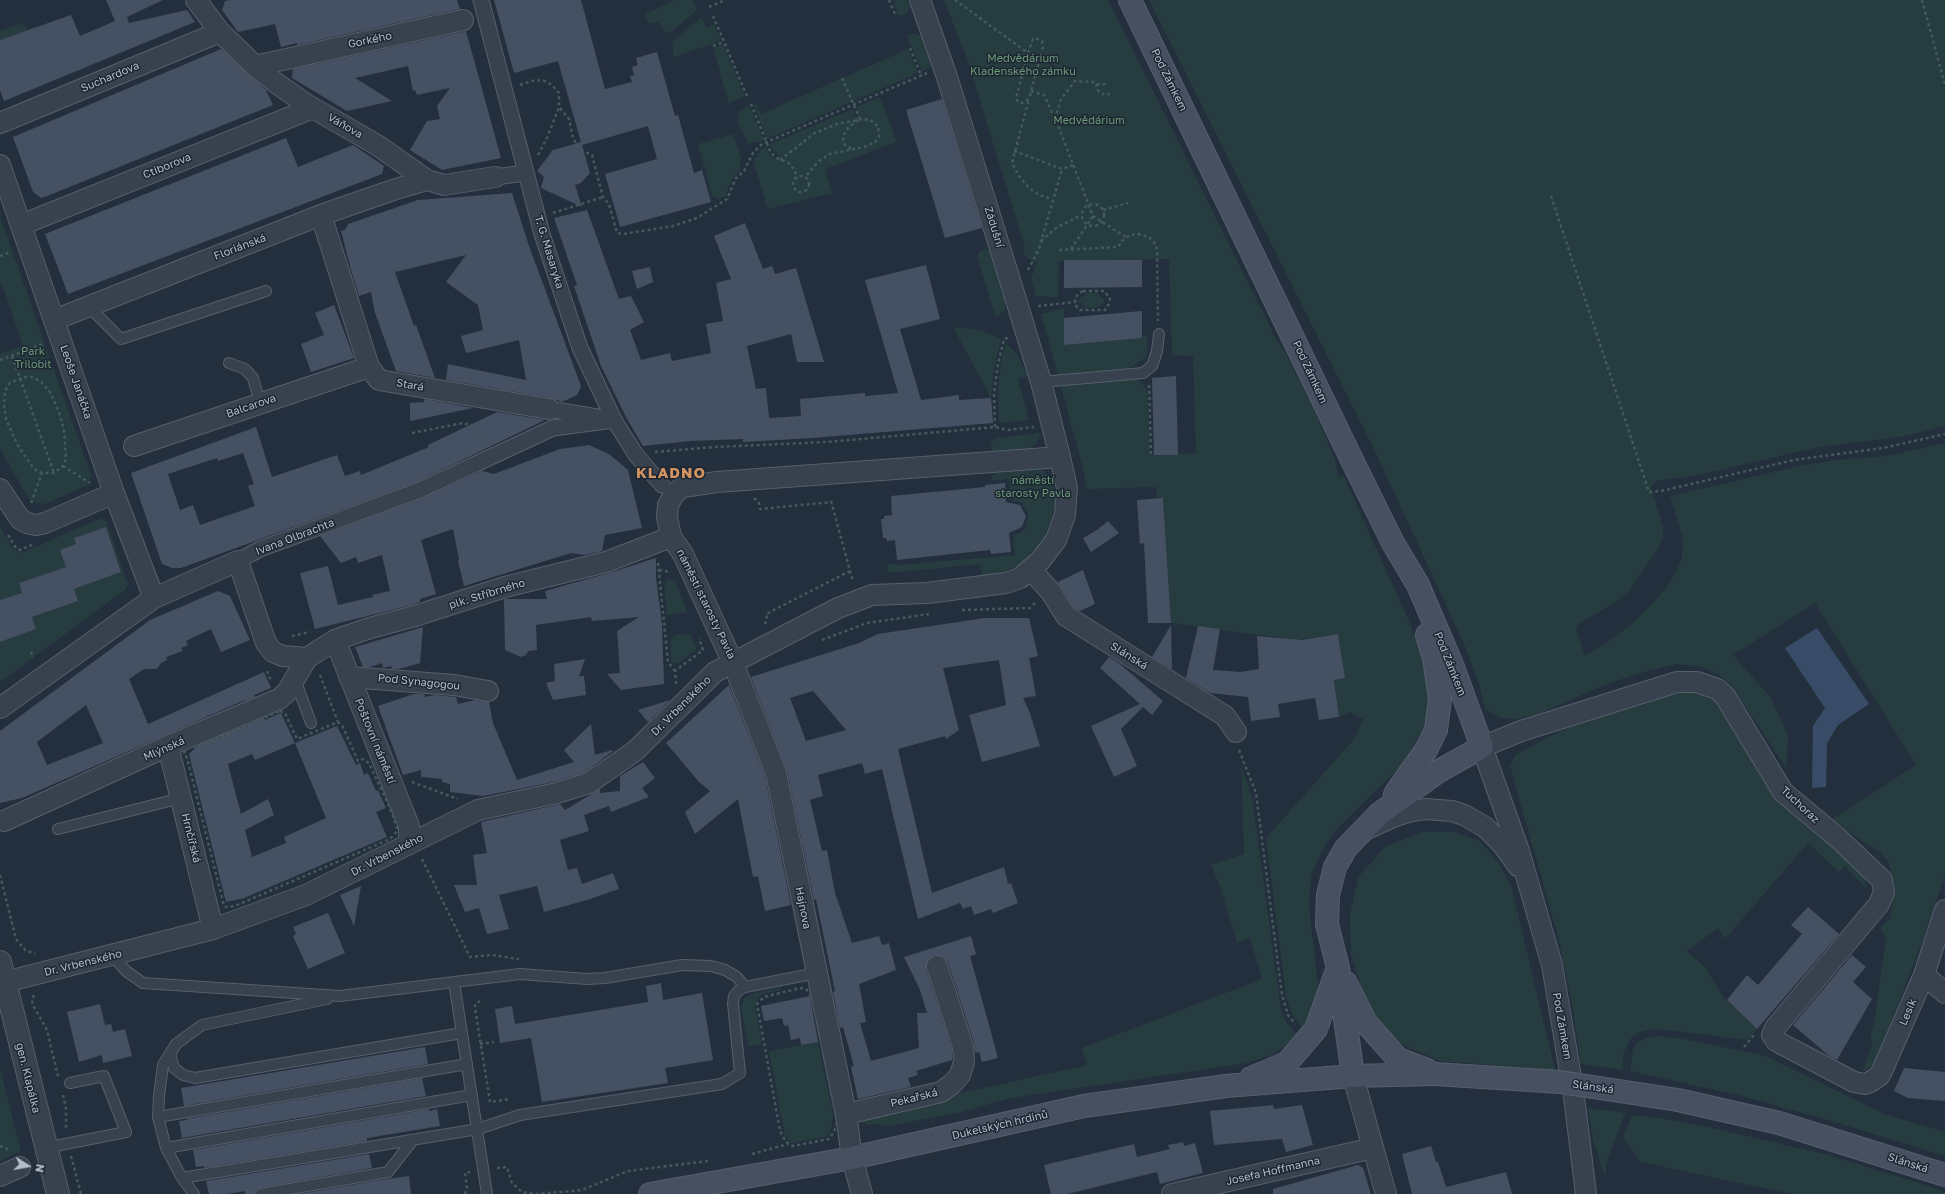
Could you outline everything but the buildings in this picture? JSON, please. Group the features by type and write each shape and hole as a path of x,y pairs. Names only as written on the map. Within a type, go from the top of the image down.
{"main road":[{"name":"Pod Zámkem","path":"1130,0 1393,543 1421,591 1453,667 1482,747 1439,771 1379,814 1346,848 1335,867 1328,895 1327,924 1338,968 1353,1076"},
{"path":"1379,814 1410,774 1426,750 1436,730 1440,706 1434,658 1393,543"},
{"path":"1232,1086 1287,1063 1316,1029 1338,968"},
{"path":"1338,968 1366,1023 1383,1043 1398,1059 1436,1074"},
{"name":"Slánská","path":"1353,1076 1436,1074 1560,1082 1678,1100 1779,1123 1945,1174"},
{"name":"Dukelských hrdinů","path":"650,1194 852,1158 1084,1106 1232,1086 1353,1076"}],"street":[{"name":"Váňova","path":"196,0 220,32 255,66 290,94 377,145 427,180 444,185 495,177 524,169"},
{"name":"Zádušní","path":"920,0 943,66 1041,382 1060,457"},
{"name":"Gorkého","path":"255,66 463,20 483,7"},
{"name":"T. G. Masaryka","path":"483,7 504,94 538,219 580,348 614,420 636,455 662,485"},
{"name":"Suchardova","path":"0,123 220,32"},
{"name":"Ctiborova","path":"21,225 313,108"},
{"name":"Leoše Janáčka","path":"0,165 114,493 154,598"},
{"name":"Floriánská","path":"54,320 321,216 396,188 427,180"},
{"name":"Stará","path":"321,216 370,367 380,380 614,420"},
{"name":"Balcarova","path":"134,446 370,367"},
{"name":"Ivana Olbrachta","path":"0,708 154,598 238,561 260,549 420,490 487,457 553,428 614,420"},
{"name":"náměstí starosty Pavla","path":"1060,457 1067,488 1065,515 1056,540 1040,561 1030,570 1006,583 984,587 927,593 883,594 860,598 733,663 683,554 671,536 667,517 668,505 675,493 683,486 717,482 1060,457"},
{"path":"0,489 20,519 36,525 45,523 114,493"},
{"name":"plk. Stříbrného","path":"313,666 335,640 505,587 606,562 671,536"},
{"path":"238,561 269,648 273,652 313,666"},
{"name":"Slánská","path":"1030,570 1049,590 1066,616 1225,716 1236,732"},
{"name":"Poštovní náměstí","path":"335,640 410,826 409,844"},
{"name":"Dr. Vrbenského","path":"2,972 113,956 213,929 306,895 478,810 557,793 589,782 635,751 715,672 733,663"},
{"name":"Hajnova","path":"733,663 776,773 846,1114 852,1158 862,1194"},
{"name":"Mlýnská","path":"4,821 168,746 279,699 287,692 295,679 313,666"},
{"name":"Pod Synagogou","path":"349,677 454,685 488,691"},
{"name":"Tuchoraz","path":"1482,747 1521,731 1677,682 1697,682 1717,689 1726,696 1783,792 1838,838 1882,880 1884,892 1879,904 1773,1031 1773,1038 1776,1041 1844,1077"},
{"name":"Hrnčířská","path":"168,746 213,929"},
{"name":"Pod Zámkem","path":"1482,747 1530,884 1552,964 1573,1089 1586,1194"},
{"name":"Pod Zámkem","path":"1359,834 1380,822 1408,812 1425,809 1452,811 1475,820 1494,835 1530,884"},
{"name":"Lesík","path":"1844,1077 1854,1082 1865,1084 1879,1076 1924,975 1945,910"},
{"name":"Pekařská","path":"846,1114 941,1092 952,1084 960,1075 964,1062 963,1047 937,966"},
{"name":"gen. Klapálka","path":"2,972 45,1148 58,1194"},
{"path":"1924,975 1945,993"},
{"path":"1353,1076 1386,1194"},
{"name":"Josefa Hoffmanna","path":"1172,1194 1373,1148"},
{"path":"0,1176 20,1167"}],"lane":[{"path":"88,306 121,339 266,291"},
{"path":"1041,382 1143,372 1152,366 1157,351 1159,334"},
{"path":"228,362 245,369 253,378 260,403"},
{"path":"295,679 311,723"},
{"path":"58,829 181,798"},
{"path":"113,956 126,971 143,984 340,996"},
{"path":"194,1194 182,1178 166,1148 158,1117 158,1096 164,1065 176,1044 202,1025 340,996 520,974 587,979 605,978 668,967 697,965 711,966 725,970 737,977 745,987"},
{"path":"182,1178 478,1129 520,1115 722,1084 740,1073 732,1004 734,996 739,990 745,987 816,973"},
{"path":"454,982 487,1194"},
{"path":"170,1054 174,1068 184,1076 194,1078 462,1033"},
{"path":"158,1117 467,1064"},
{"path":"45,1148 126,1132 104,1076 70,1083"},
{"path":"166,1148 472,1095"},
{"path":"261,1194 388,1172 413,1140"}],"path":[{"path":"709,7 725,0"},
{"path":"889,0 895,14"},
{"path":"955,0 1028,53"},
{"path":"1922,0 1945,85"},
{"path":"713,16 747,96"},
{"path":"1029,99 1023,103 1018,102 1016,98 1033,39 1038,39 1042,41 1043,47 1012,163 1023,182 1039,195 1052,199"},
{"path":"713,46 724,42"},
{"path":"910,48 921,75"},
{"path":"559,107 569,119 573,138 579,149 592,155 603,197 609,204 617,233 624,234 673,226 697,218 727,199 734,182 746,168 754,153 759,147 767,142 943,66"},
{"path":"842,78 860,119"},
{"path":"504,94 522,84 543,80 552,85 559,93 559,107 542,150 534,161 524,169"},
{"path":"1055,119 1061,99 1075,81 1106,84"},
{"path":"1097,84 1096,87 1099,92 1105,95 1110,94"},
{"path":"1031,91 1044,95 1074,165 1093,216 1126,237"},
{"path":"750,104 771,153 780,160 790,164 795,171 797,178 793,185 796,190 805,190 808,187 808,182 801,176 797,178"},
{"path":"852,150 844,144 843,136 848,128 860,119"},
{"path":"780,160 821,130 837,124 860,119 870,120 876,124 879,129 879,136 872,144 852,150 837,151 826,156 804,178"},
{"path":"1014,151 1062,168 1074,165"},
{"path":"1027,272 1039,249 1062,168"},
{"path":"1551,196 1649,492 1661,491 1794,460 1883,448 1945,434"},
{"path":"538,219 603,197"},
{"path":"1103,210 1128,203"},
{"path":"1089,204 1097,204 1103,210 1104,217 1102,222 1095,226 1087,225 1081,216 1083,208 1089,204"},
{"path":"1041,241 1056,228 1081,216"},
{"path":"1071,249 1093,216"},
{"path":"1059,250 1118,247 1126,237 1135,234 1144,235 1156,245 1159,334"},
{"path":"0,256 15,250"},
{"path":"1083,291 1104,291 1108,295 1110,301 1105,310 1084,311 1078,308 1075,302 1078,294 1083,291"},
{"path":"1032,307 1075,302"},
{"path":"0,360 47,342"},
{"path":"12,356 54,473"},
{"path":"1143,372 1149,382 1152,455"},
{"path":"19,378 32,378 41,382 56,403 62,421 66,459 63,466 54,473 42,473 34,469 29,463 11,432 4,412 5,390 10,383 19,378"},
{"path":"0,388 5,390"},
{"path":"412,433 463,423 476,427 487,457"},
{"path":"636,455 653,452 715,447 827,442 995,427 1008,430 1025,428"},
{"path":"63,466 90,486 93,481"},
{"path":"31,504 42,473"},
{"path":"747,495 754,498 760,509 831,502 854,584"},
{"path":"27,499 31,504 36,506"},
{"path":"20,550 35,544"},
{"path":"658,556 668,662 675,671 676,692"},
{"path":"762,627 766,623 766,614 850,571"},
{"path":"958,610 1030,608 1049,590"},
{"path":"815,642 867,623 931,613"},
{"path":"286,638 312,632"},
{"path":"675,671 703,650"},
{"path":"31,652 33,658"},
{"path":"265,666 274,687"},
{"path":"313,666 338,722 343,727 358,761 363,759 369,763 397,828 396,834 390,839 235,906 230,908 224,906 184,751 190,747 199,746 282,711 296,740 338,722"},
{"path":"1236,732 1236,743 1256,793 1282,994 1288,1015 1303,1034 1309,1025 1316,1029"},
{"path":"440,792 465,800"},
{"path":"409,844 422,857 470,957"},
{"path":"0,875 16,939 25,950 36,955 42,954"},
{"path":"750,1154 788,1144 796,1145 829,1139 834,1132 837,1122 812,996 806,989 800,988 764,996 758,1004 780,1131 788,1144"},
{"path":"37,992 32,1000 33,1005 47,1030 59,1080"},
{"path":"480,1001 475,1004 474,1008 490,1102 510,1099"},
{"path":"480,1044 494,1042"},
{"path":"63,1094 66,1109 68,1144 81,1194"},
{"path":"465,1194 467,1188 464,1173 506,1167 512,1183 522,1192 535,1194 582,1190 628,1171 712,1161"}],"green space":[{"path":"675,0 693,0 697,10 670,33 666,32 658,22 649,24 645,14"},
{"path":"895,0 907,0 910,7 908,12 903,15 898,15 894,5"},
{"path":"944,0 1108,0 1276,339 1285,352 1314,410 1334,457 1340,478 1344,476 1419,644 1430,683 1428,720 1404,761 1395,772 1334,832 1323,849 1311,876 1309,906 1318,985 1317,997 1304,1030 1293,1017 1286,997 1266,838 1354,739 1363,719 1350,712 1339,717 1334,680 1345,678 1338,634 1291,641 1291,639 1171,623 1163,499 1157,499 1156,487 1086,489 1084,472 1060,383 1134,379 1140,381 1147,390 1150,455 1196,453 1193,356 1172,355 1169,259 1059,261 1058,297 1036,296 1031,279 1037,262 1033,262 1024,255 1023,249 1025,248 968,61"},
{"path":"1149,0 1945,0 1945,426 1906,436 1819,447 1698,475 1656,481 1651,488 1663,526 1663,537 1659,547 1628,592 1613,604 1579,623 1576,629 1585,656 1612,639 1630,625 1652,604 1668,585 1681,562 1683,547 1682,535 1670,496 1804,465 1836,460 1887,456 1945,443 1945,875 1921,945 1874,1065 1863,1071 1873,1041 1870,1039 1875,1018 1886,937 1880,928 1890,918 1893,900 1891,872 1888,861 1879,851 1863,842 1833,819 1916,765 1815,603 1733,655 1771,698 1788,736 1786,768 1733,688 1718,674 1699,666 1675,664 1637,674 1602,686 1541,713 1518,719 1501,718 1486,710 1479,684 1464,644 1375,451"},
{"path":"702,17 706,28 714,24 721,41 674,57 672,42"},
{"path":"23,23 27,31 0,40 0,31"},
{"path":"914,33 921,36 933,66 922,71 907,36"},
{"path":"723,45 745,96 729,104 713,48"},
{"path":"908,49 918,73 767,139 753,104 757,105 761,114"},
{"path":"880,97 897,142 825,169 832,193 768,209 753,161 761,150 766,146 770,155 777,160 780,156 773,151 770,144 853,109 855,116 859,115 856,107"},
{"path":"749,105 764,140 759,142 748,143 738,123 737,118 739,112"},
{"path":"733,134 741,158 740,170 733,177 726,195 718,200 712,195 698,144"},
{"name":"Park Trilobit","path":"0,216 91,475 88,485 45,504 35,503 29,499 0,449 0,354 23,346 2,284 0,284"},
{"path":"987,249 991,252 1006,302 1005,310 996,318 977,257 980,251"},
{"path":"1085,293 1099,293 1099,296 1104,299 1104,302 1099,307 1085,308 1078,301 1084,296"},
{"path":"1064,308 1064,345 1147,335 1147,357 1125,371 1058,375 1041,314"},
{"path":"953,327 981,330 1001,339 994,368 991,398"},
{"path":"1006,343 1017,354 1028,376 1018,379 1029,420 999,423 998,389 1001,361"},
{"path":"1042,433 1036,443 1029,450 992,452 991,441 995,441 994,438"},
{"name":"náměstí starosty Pavla","path":"1032,467 1043,471 1051,478 1056,493 1055,507 1046,535 1039,546 1021,564 998,575 982,576 980,564 888,573 887,563 897,565 1015,555 1013,535 1020,533 1027,526 1028,513 1021,503 1010,500 1009,479 992,480 992,477 1000,469"},
{"path":"101,518 107,522 128,585 125,590 0,682 0,642 36,629 32,617 78,601 74,589 121,572 106,527 74,538 76,544 66,567 19,583 22,593 0,601 0,526 13,549 21,553"},
{"path":"668,580 674,580 676,583 687,611 685,613 667,615 664,584"},
{"path":"689,634 692,636 696,649 679,663 674,664 671,661 671,638 675,635"},
{"path":"1677,691 1696,693 1714,700 1727,710 1831,844 1865,878 1866,889 1845,866 1839,872 1808,843 1725,939 1718,928 1687,951 1706,968 1723,997 1757,1029 1747,1040 1653,1029 1640,1032 1631,1038 1623,1054 1623,1070 1581,1064 1571,999 1558,937 1510,766 1515,755 1572,726"},
{"path":"1241,766 1252,797 1281,1009 1286,1022 1299,1036 1272,1055 1247,1063 1011,1098 962,1112 887,1126 879,1124 868,1125 864,1123 861,1115 1087,1065 1082,1048 1262,979 1250,938 1237,943 1220,886 1211,865 1244,854"},
{"path":"1424,832 1455,832 1480,841 1499,863 1512,889 1555,1070 1440,1061 1403,1045 1378,1022 1363,993 1351,955 1350,914 1359,876 1386,846"},
{"path":"782,987 780,990 762,994 758,998 755,1006 762,1044 748,1046 741,1007 744,999 751,994"},
{"path":"1657,1036 1683,1039 1766,1056 1884,1114 1945,1132 1945,1156 1835,1122 1738,1095 1630,1071 1633,1050 1637,1043 1645,1038"},
{"path":"818,1042 833,1114 830,1134 825,1137 791,1143 785,1136 769,1051"},
{"path":"0,1068 21,1151 0,1161"},
{"path":"1588,1108 1625,1113 1606,1163 1606,1174 1604,1174 1593,1140"},
{"path":"1632,1115 1660,1118 1708,1127 1828,1155 1929,1186 1945,1192 1945,1194 1792,1194 1641,1162 1623,1138"}],"water":[{"path":"1817,628 1869,704 1838,725 1827,743 1826,787 1812,788 1813,726 1825,708 1785,648"}],"district":[{"name":"KLADNO","path":"671,473"}],"park label":[{"name":"Medvědárium Kladenského zámku","path":"1023,65"},
{"name":"Medvědárium","path":"1089,121"}]}
